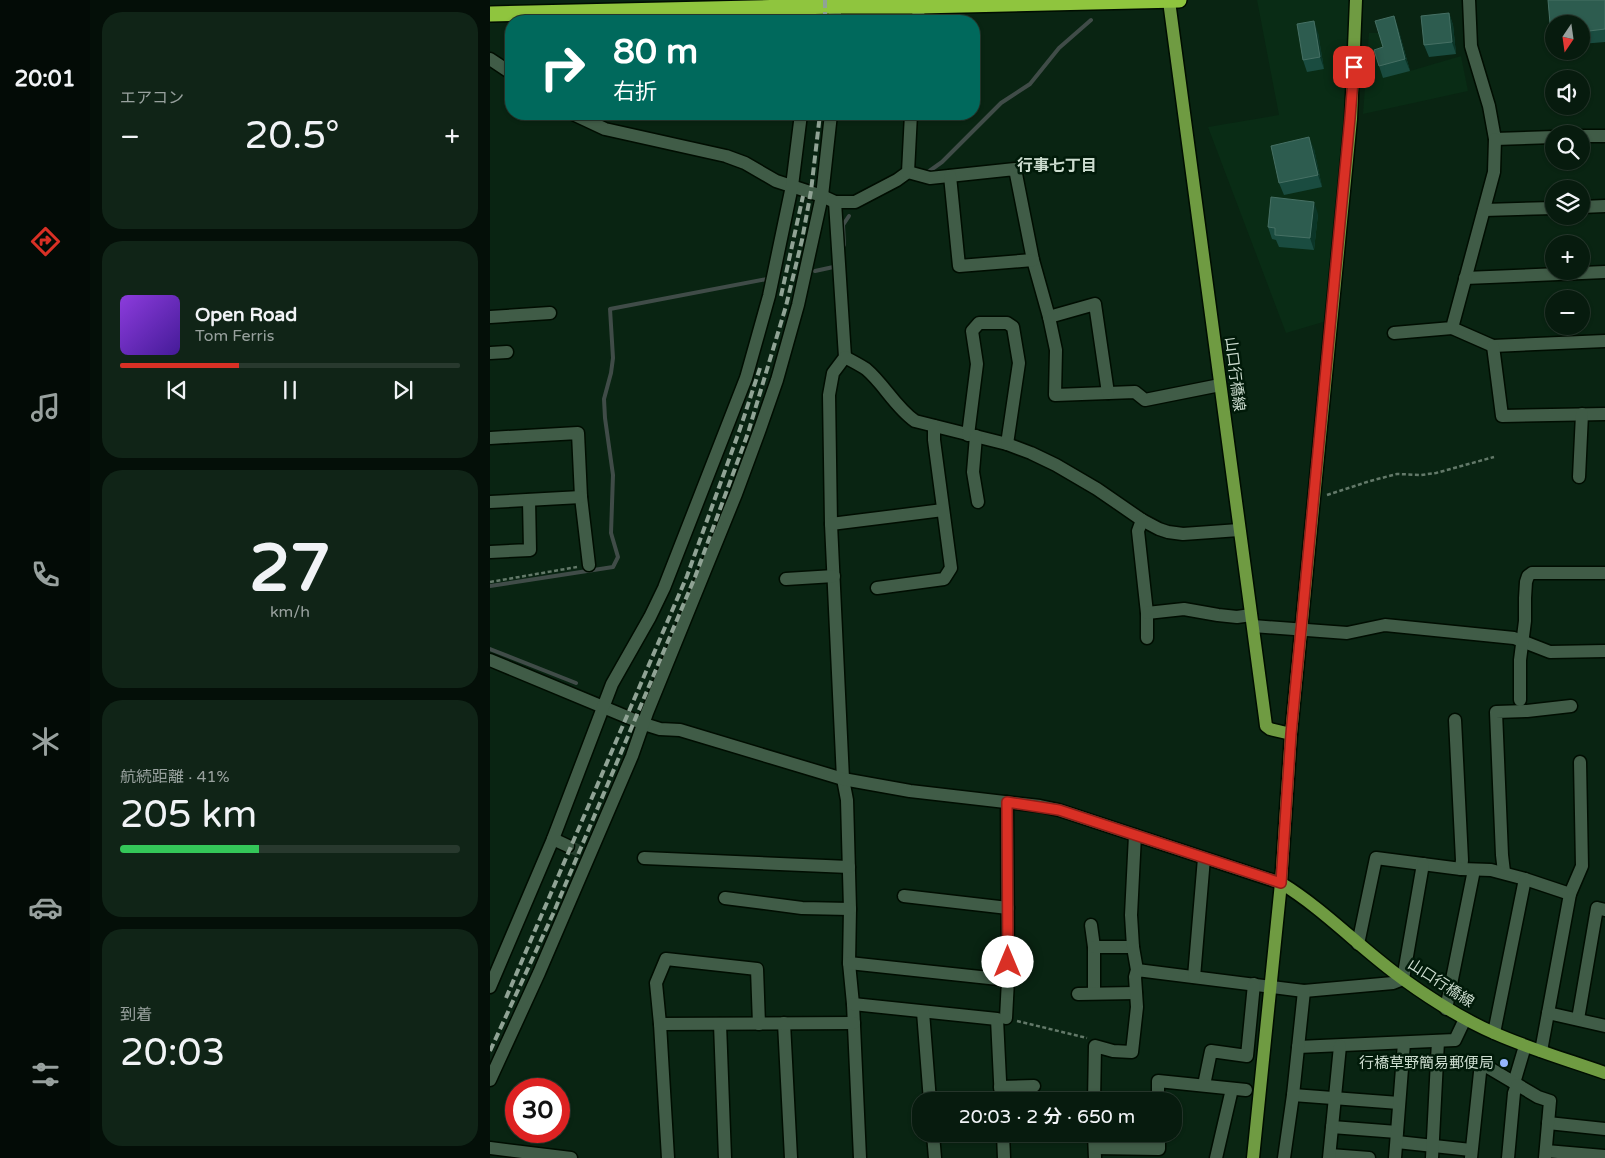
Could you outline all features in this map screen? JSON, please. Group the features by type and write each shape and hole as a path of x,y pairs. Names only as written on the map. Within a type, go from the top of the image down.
{"highway":[{"path":"490,14 657,5 807,9 835,3 1173,0"}],"main road":[{"name":"山口行橋線","path":"1173,0 1220,385 1266,726 1270,729 1291,734"},
{"path":"1253,1158 1281,883 1291,734 1350,118 1356,0"},
{"name":"山口行橋線","path":"1281,883 1298,893 1403,979 1446,1008 1494,1033 1525,1046 1605,1072"}],"street":[{"path":"1452,328 1494,172 1495,139 1489,106 1471,46 1469,0"},
{"path":"490,59 505,69"},
{"path":"585,120 604,129 726,156 745,163 776,181 835,202 855,202 897,180 908,172"},
{"path":"490,988 553,839 612,684 650,617 664,588 746,378 769,296 792,186 800,120"},
{"path":"490,1080 539,973 586,853 632,756 736,494 769,404 798,305 822,196 830,120"},
{"path":"908,172 912,120"},
{"path":"1590,136 1605,136"},
{"path":"1495,139 1545,137"},
{"path":"908,172 930,178 1015,169 1032,260 1056,350 1056,395 1135,392 1145,400 1220,385"},
{"path":"950,176 960,266 1032,260"},
{"path":"835,202 845,357 833,374 829,395 831,524 844,779 847,800 850,909 849,963 853,1004 860,1158"},
{"path":"1590,207 1605,206"},
{"path":"1484,210 1545,208"},
{"path":"1465,278 1605,272"},
{"path":"1048,317 1094,304 1108,393"},
{"path":"490,317 550,313"},
{"path":"978,502 972,436 977,364 972,331 979,324 1007,323 1013,327 1018,363 1007,444"},
{"path":"1394,333 1452,328 1493,346 1605,342"},
{"path":"1493,346 1502,416 1605,414"},
{"path":"490,353 507,352"},
{"path":"845,357 866,369 904,413 915,421 1007,444 1031,453 1097,489 1158,529 1177,534 1239,530"},
{"path":"1579,477 1582,414"},
{"path":"877,588 944,579 951,568 934,440 934,426"},
{"path":"490,438 578,433 581,497 589,565"},
{"path":"490,502 581,497"},
{"path":"490,552 530,550 529,500"},
{"path":"831,524 943,510"},
{"path":"1142,520 1138,531 1148,638"},
{"path":"1520,700 1520,660 1528,576 1532,573 1605,573"},
{"path":"786,579 834,576"},
{"path":"1147,613 1184,609 1301,630 1347,634 1385,625 1514,638 1550,652 1605,651"},
{"path":"490,660 604,708 660,729 680,730 844,779 910,791 1059,810 1281,883"},
{"path":"1504,872 1496,712 1571,706"},
{"path":"1455,720 1461,869"},
{"path":"1541,1051 1570,894 1582,866 1580,762"},
{"path":"1006,1018 1008,980 1007,802"},
{"path":"1094,1092 1095,1046 1113,1051 1132,1052 1137,1007 1135,977 1137,970 1133,947 1131,896 1135,835"},
{"path":"553,839 568,846"},
{"path":"644,858 849,867"},
{"path":"1194,977 1204,858"},
{"path":"1358,944 1376,858 1461,869 1504,872 1570,894"},
{"path":"1137,970 1304,991 1393,983 1403,979 1423,864"},
{"path":"1446,1008 1474,870"},
{"path":"1494,1033 1525,879"},
{"path":"904,896 1008,908"},
{"path":"725,898 802,908 850,909"},
{"path":"1578,1019 1597,908 1605,910"},
{"path":"1092,925 1094,993"},
{"path":"1094,947 1133,947"},
{"path":"668,1158 656,984 666,959 757,969 759,1024"},
{"path":"849,963 1008,980"},
{"path":"1204,1085 1211,1051 1248,1056 1254,984"},
{"path":"1284,1158 1304,991"},
{"path":"1078,994 1136,993"},
{"path":"853,1004 997,1019 1000,1092"},
{"path":"923,1012 929,1092"},
{"path":"1548,1013 1605,1026"},
{"path":"1298,1047 1404,1044 1455,1040 1465,1019"},
{"path":"784,1023 791,1158"},
{"path":"660,1024 854,1023"},
{"path":"720,1024 725,1158"},
{"path":"1433,1152 1438,1041"},
{"path":"1395,1158 1404,1044"},
{"path":"1340,1046 1330,1156 1369,1158"},
{"path":"1508,1158 1515,1084 1525,1046"},
{"path":"1332,1127 1397,1137 1433,1152 1471,1154 1481,1063 1515,1084 1550,1102 1546,1155 1604,1156"},
{"path":"1158,1092 1158,1081 1246,1090"},
{"path":"1000,1088 1034,1086"},
{"path":"1216,1158 1232,1089"},
{"path":"1293,1095 1399,1103"},
{"path":"1548,1123 1605,1129"},
{"path":"934,1142 935,1158"},
{"path":"1003,1142 1004,1158"},
{"path":"490,1148 572,1158"},
{"path":"1095,1153 1159,1153"}],"path":[{"path":"1326,496 1397,474 1421,475 1494,457"},
{"path":"490,582 589,565"},
{"path":"1006,1018 1089,1038"}],"shaded area":[{"path":"1257,0 1356,0 1330,320 1286,333 1208,127 1279,115"},
{"path":"1398,28 1410,71 1461,56 1468,91 1363,114 1369,33 1380,33"}],"building":[{"path":"1548,0 1605,0 1605,29 1590,31 1590,15 1549,15"},
{"path":"1449,13 1452,42 1424,45 1421,16"},
{"path":"1394,16 1405,59 1379,66 1374,50 1383,47 1375,21"},
{"path":"1314,21 1320,57 1303,60 1297,24"},
{"path":"1309,137 1318,175 1279,183 1271,146"},
{"path":"1271,197 1314,202 1310,238 1275,235 1275,228 1268,227"}],"waterway":[{"path":"928,172 942,162 1001,103 1030,84 1059,48 1091,20"},
{"path":"844,245 843,225 849,216"},
{"path":"815,271 838,266"},
{"path":"490,586 613,567 618,557 611,533 613,475 604,399 613,358 610,309 767,279"},
{"path":"490,649 576,683"}],"tunnel":[{"path":"568,846 582,852"}],"railway":[{"path":"825,0 825,15"},
{"path":"490,1051 553,914 695,577 748,433 786,306 802,240 811,191 819,120"},
{"path":"781,296 803,196"},
{"path":"506,998 687,576 760,368"}],"place":[{"name":"行橋草野簡易郵便局","path":"1504,1063"}],"district":[{"name":"行事七丁目","path":"1057,166"}],"route":[{"path":"1008,962 1007,802 1059,810 1281,883 1291,734 1354,67"}]}
